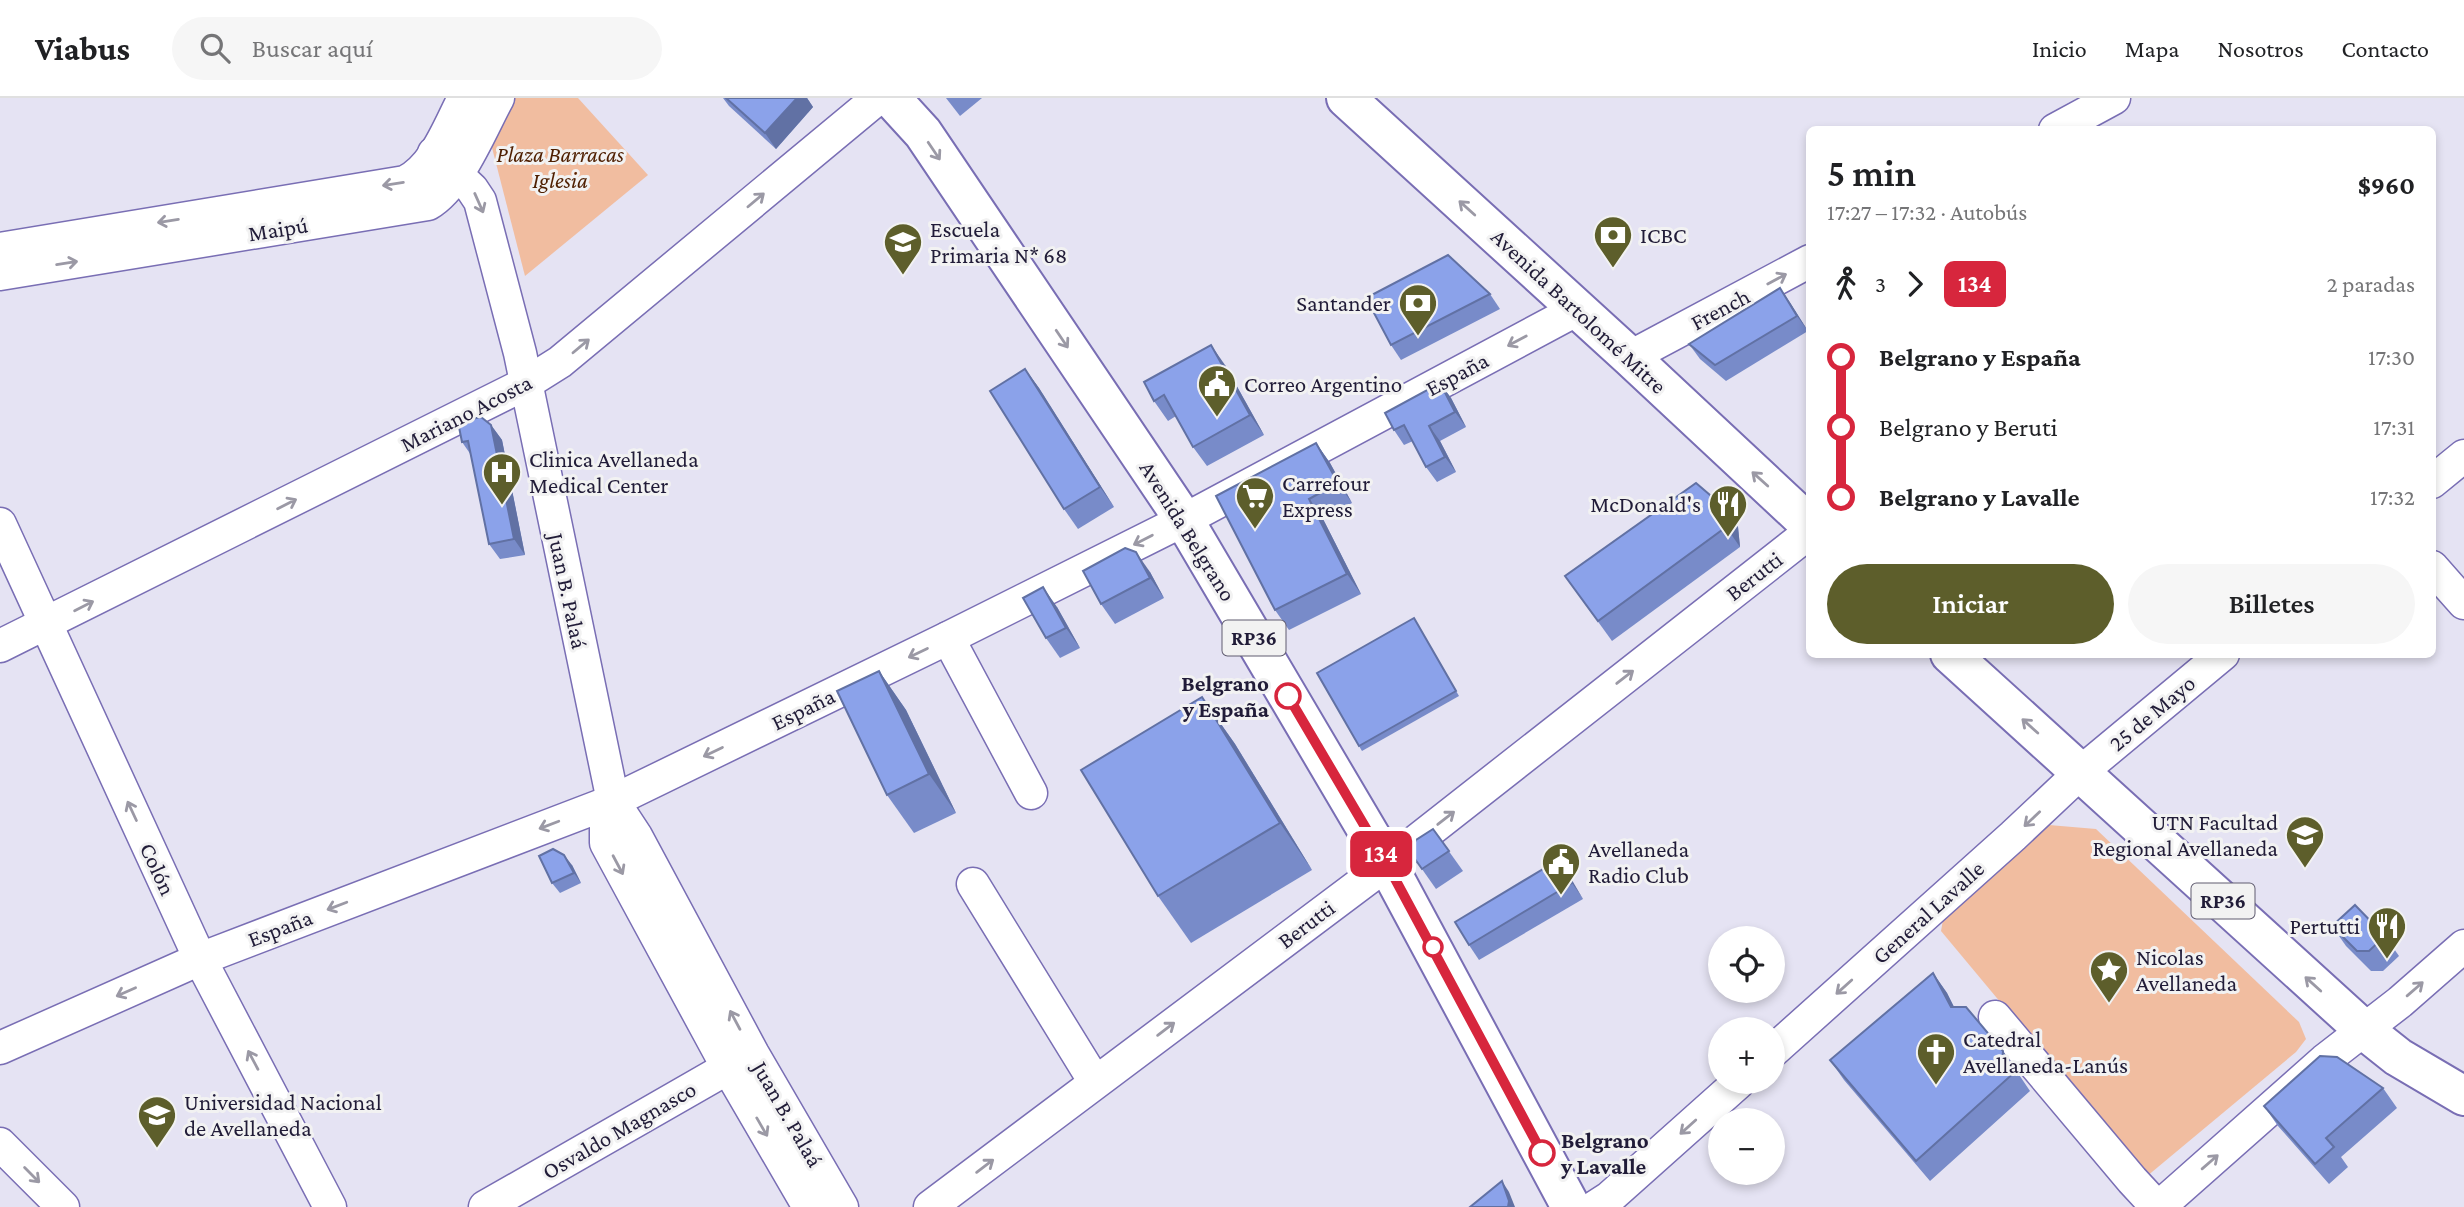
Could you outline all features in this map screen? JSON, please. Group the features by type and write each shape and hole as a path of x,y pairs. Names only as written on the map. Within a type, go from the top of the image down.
{"main road":[{"name":"Avenida Belgrano","path":"891,98 923,133 1184,520 1387,864 1571,1207"},
{"name":"Avenida Bartolomé Mitre","path":"1346,98 1806,521"},
{"name":"RP36","path":"1955,658 2364,1030 2398,1056 2464,1096"}],"street":[{"name":"Maipú","path":"0,274 419,207 438,199 445,163 464,98"},
{"name":"Maipú","path":"0,249 405,182 445,163 498,98"},
{"name":"Mariano Acosta","path":"0,646 525,384 561,362 878,98"},
{"path":"2075,118 2114,98"},
{"name":"Juan B. Palaá","path":"445,163 480,201 520,353 613,801 606,826 606,843 740,1061 842,1207"},
{"name":"French","path":"1630,357 1806,263"},
{"name":"España","path":"0,1048 200,958 613,801 1184,520 1578,309"},
{"path":"2436,479 2464,456"},
{"name":"Colón","path":"0,524 200,958 330,1207"},
{"name":"Berutti","path":"930,1207 1387,864 1806,535"},
{"path":"2436,572 2464,603"},
{"path":"948,638 1031,793"},
{"name":"25 de Mayo","path":"2081,772 2218,658"},
{"name":"General Lavalle","path":"1785,1040 2081,772"},
{"path":"973,884 1095,1082"},
{"path":"1995,1017 2132,1180 2158,1207 2325,1060 2400,1002 2464,946"},
{"name":"Juan B. Palaá","path":"740,1061 809,1207"},
{"name":"Osvaldo Magnasco","path":"485,1207 740,1061"},
{"path":"1595,1207 1609,1198 1726,1094"},
{"path":"0,1144 63,1207"}],"green space":[{"name":"Plaza Barracas Iglesia","path":"513,98 578,98 648,175 525,276 489,136"},
{"path":"2049,825 2096,829 2299,1022 2306,1039 2296,1052 2146,1177 1941,931 1943,920"}],"building":[{"path":"726,98 797,98 765,133"},
{"name":"Santander","path":"1448,255 1490,294 1391,345 1366,298"},
{"path":"1780,288 1797,316 1715,365 1689,344"},
{"name":"Correo Argentino","path":"1211,345 1250,415 1193,447 1164,395 1154,401 1144,382"},
{"path":"1025,369 1100,487 1064,509 990,391"},
{"path":"1440,383 1455,412 1429,426 1445,457 1426,467 1404,425 1394,430 1385,413"},
{"name":"Clinica Avellaneda Medical Center","path":"481,417 491,425 514,539 489,544 468,441 462,442 458,422"},
{"path":"1316,443 1338,483 1309,499 1347,574 1275,610 1216,496"},
{"path":"1696,483 1724,507 1726,527 1598,621 1565,576"},
{"path":"1125,548 1136,552 1150,578 1101,604 1083,571"},
{"path":"1043,587 1066,628 1046,638 1023,598"},
{"path":"1414,618 1456,691 1359,746 1317,673"},
{"path":"879,671 929,774 887,795 837,691"},
{"path":"1202,697 1280,823 1158,896 1081,770"},
{"path":"1433,829 1449,851 1422,869 1410,852 1416,840"},
{"path":"553,849 564,855 574,873 552,883 539,856"},
{"path":"1558,860 1572,883 1469,945 1455,922"},
{"path":"2355,905 2385,936 2369,951 2357,951 2332,926"},
{"name":"Catedral Avellaneda-Lanús","path":"1933,973 1951,1007 1966,1007 2003,1051 2002,1062 2016,1071 1916,1161 1830,1060"},
{"path":"2320,1056 2337,1057 2383,1088 2326,1138 2334,1147 2315,1164 2264,1106"},
{"path":"1502,1181 1509,1201 1508,1207 1470,1207"}],"bus line":[{"name":"134","path":"1288,696 1387,864 1542,1153"}],"place":[{"name":"ICBC","path":"1613,269"},
{"name":"Escuela Primaria N* 68","path":"903,276"},
{"name":"Santander","path":"1418,337"},
{"name":"Correo Argentino","path":"1217,418"},
{"name":"Clinica Avellaneda Medical Center","path":"502,506"},
{"name":"Carrefour Express","path":"1255,530"},
{"name":"McDonald's","path":"1728,538"},
{"name":"Belgrano y España","path":"1288,696"},
{"name":"UTN Facultad Regional Avellaneda","path":"2305,869"},
{"name":"Avellaneda Radio Club","path":"1561,896"},
{"name":"Pertutti","path":"2387,960"},
{"name":"Nicolas Avellaneda","path":"2109,1004"},
{"name":"Catedral Avellaneda-Lanús","path":"1936,1086"},
{"name":"Universidad Nacional de Avellaneda","path":"157,1149"},
{"name":"Belgrano y Lavalle","path":"1542,1153"}]}
